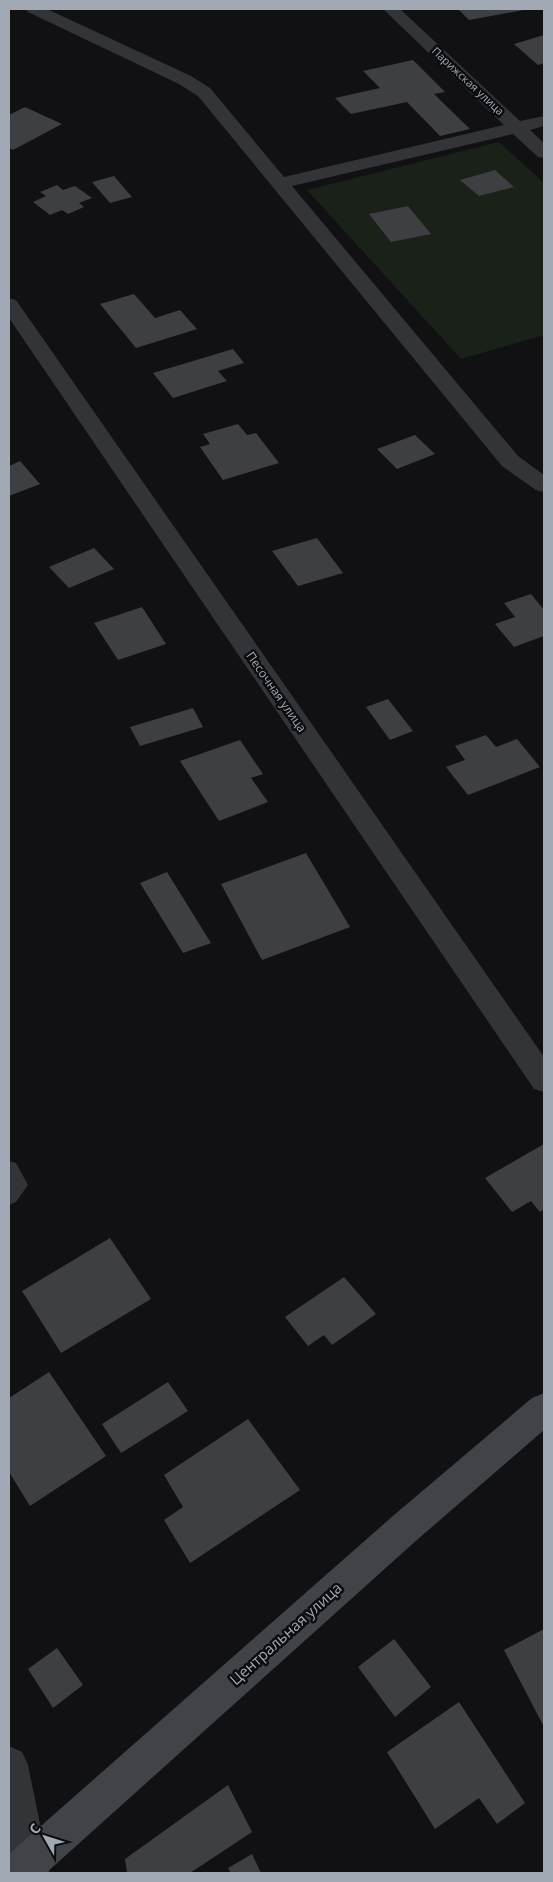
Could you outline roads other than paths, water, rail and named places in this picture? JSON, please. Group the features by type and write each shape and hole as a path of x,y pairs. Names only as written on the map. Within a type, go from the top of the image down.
{"main road":[{"name":"Центральная улица","path":"26,1869 406,1527 544,1409"}],"street":[{"path":"34,9 185,80 204,92 510,461 544,485"},
{"name":"Парижская улица","path":"391,9 544,153"},
{"path":"281,183 544,122"},
{"name":"Песочная улица","path":"9,304 544,1080"},
{"path":"9,1765 26,1869"}],"lane":[{"path":"9,1169 18,1185 9,1196"}]}
